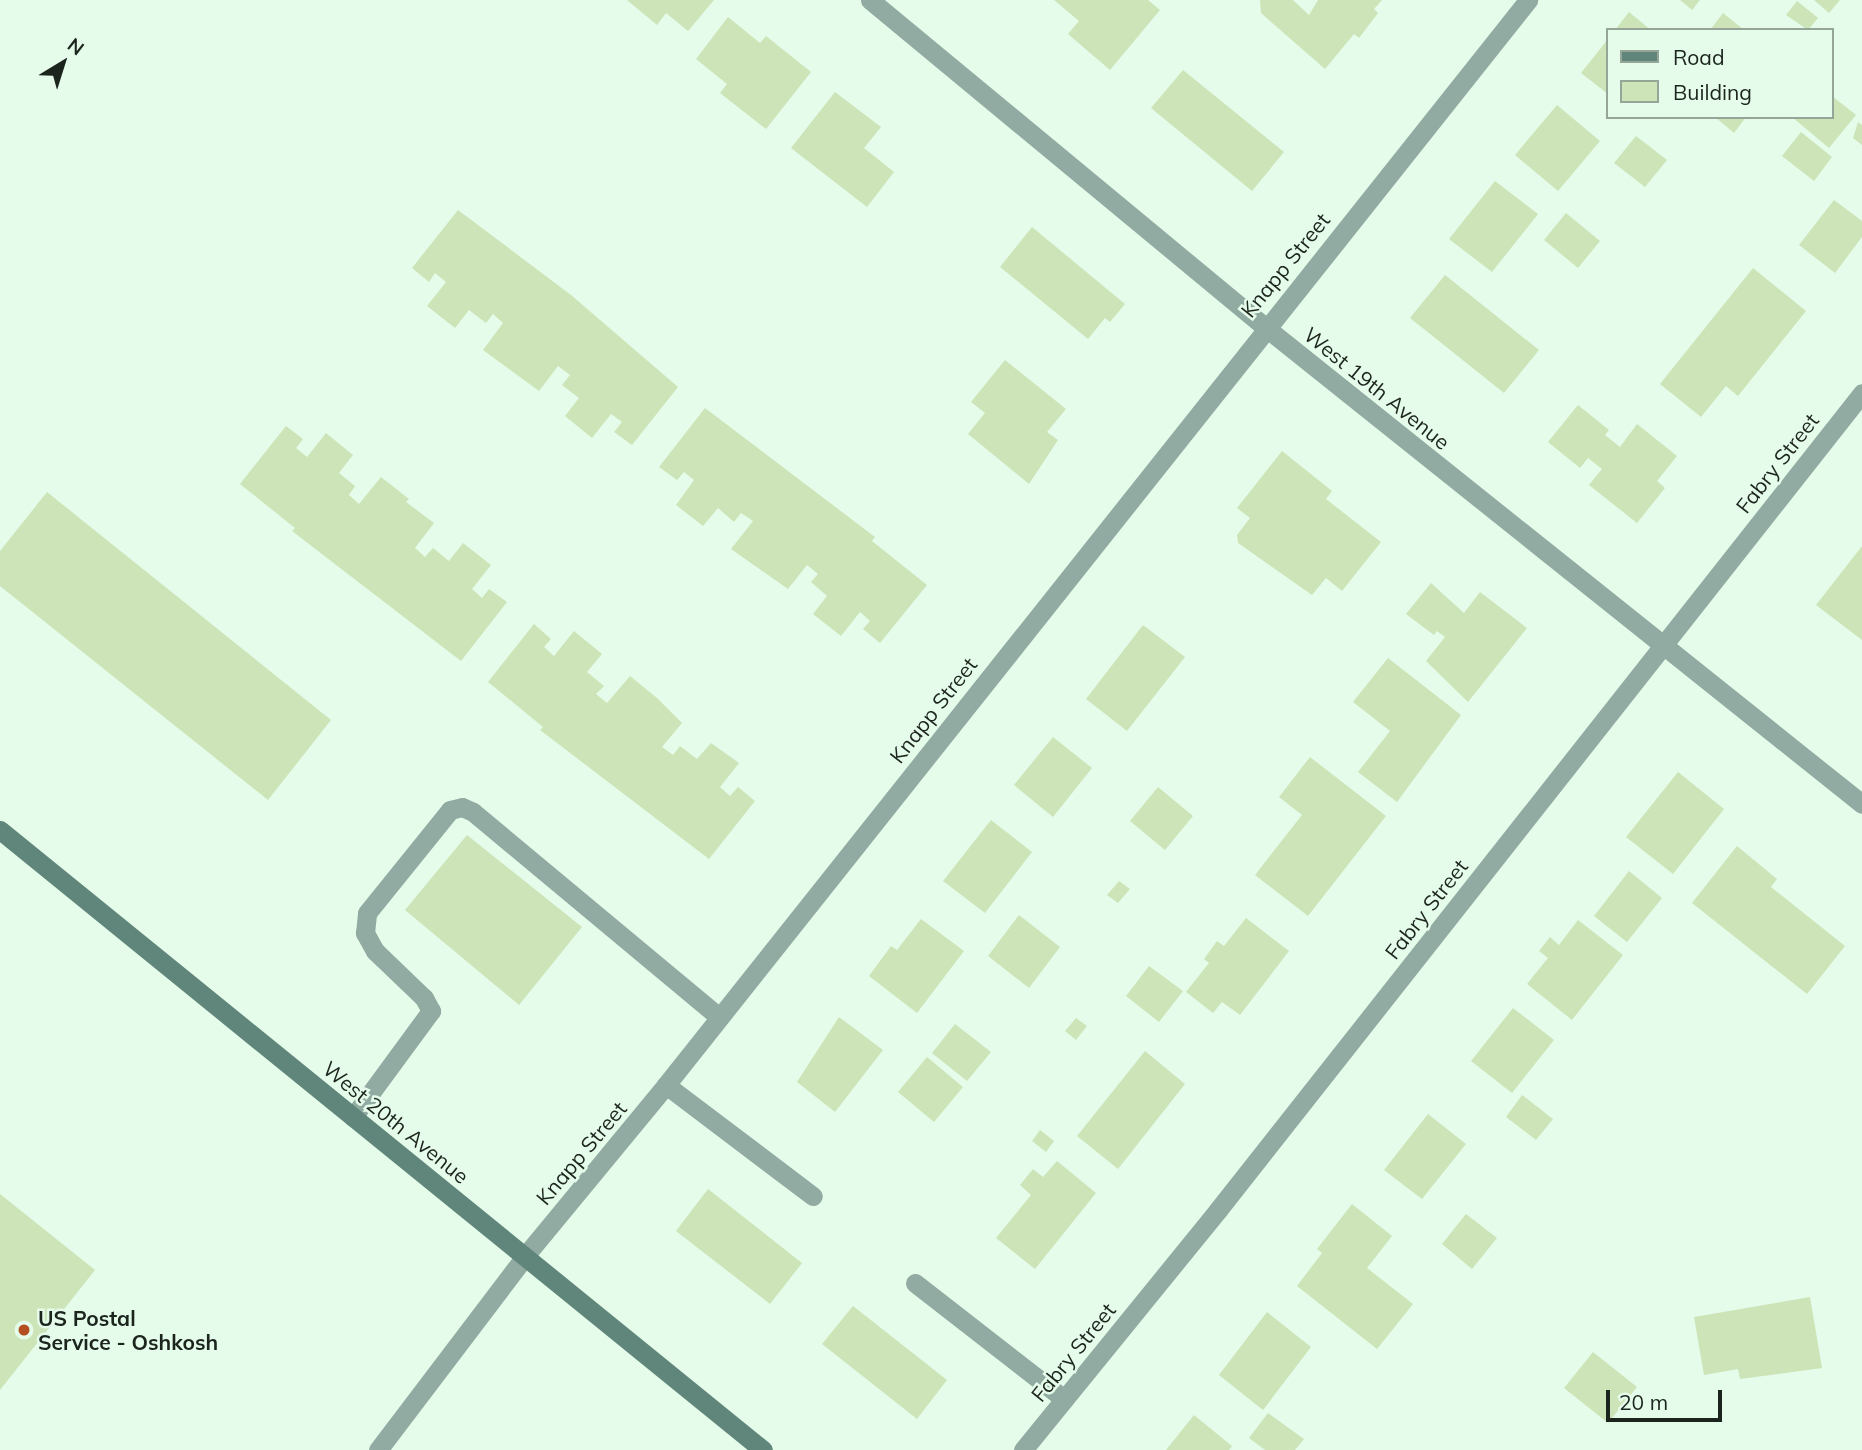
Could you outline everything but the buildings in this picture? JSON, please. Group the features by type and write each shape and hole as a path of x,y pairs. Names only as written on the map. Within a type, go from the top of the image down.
{"main road":[{"name":"West 20th Avenue","path":"0,830 763,1450"}],"street":[{"name":"West 19th Avenue","path":"870,0 1265,327 1862,804"},
{"name":"Knapp Street","path":"378,1450 525,1256 666,1085 1265,327 1528,0"},
{"name":"Fabry Street","path":"1023,1450 1862,393"},
{"path":"353,1117 432,1011 425,998 375,951 365,933 367,913 450,810 462,807 473,811 632,941 719,1017"},
{"path":"666,1085 813,1196"},
{"path":"915,1283 1064,1399"}],"place":[{"name":"US Postal Service - Oshkosh","path":"24,1330"}]}
